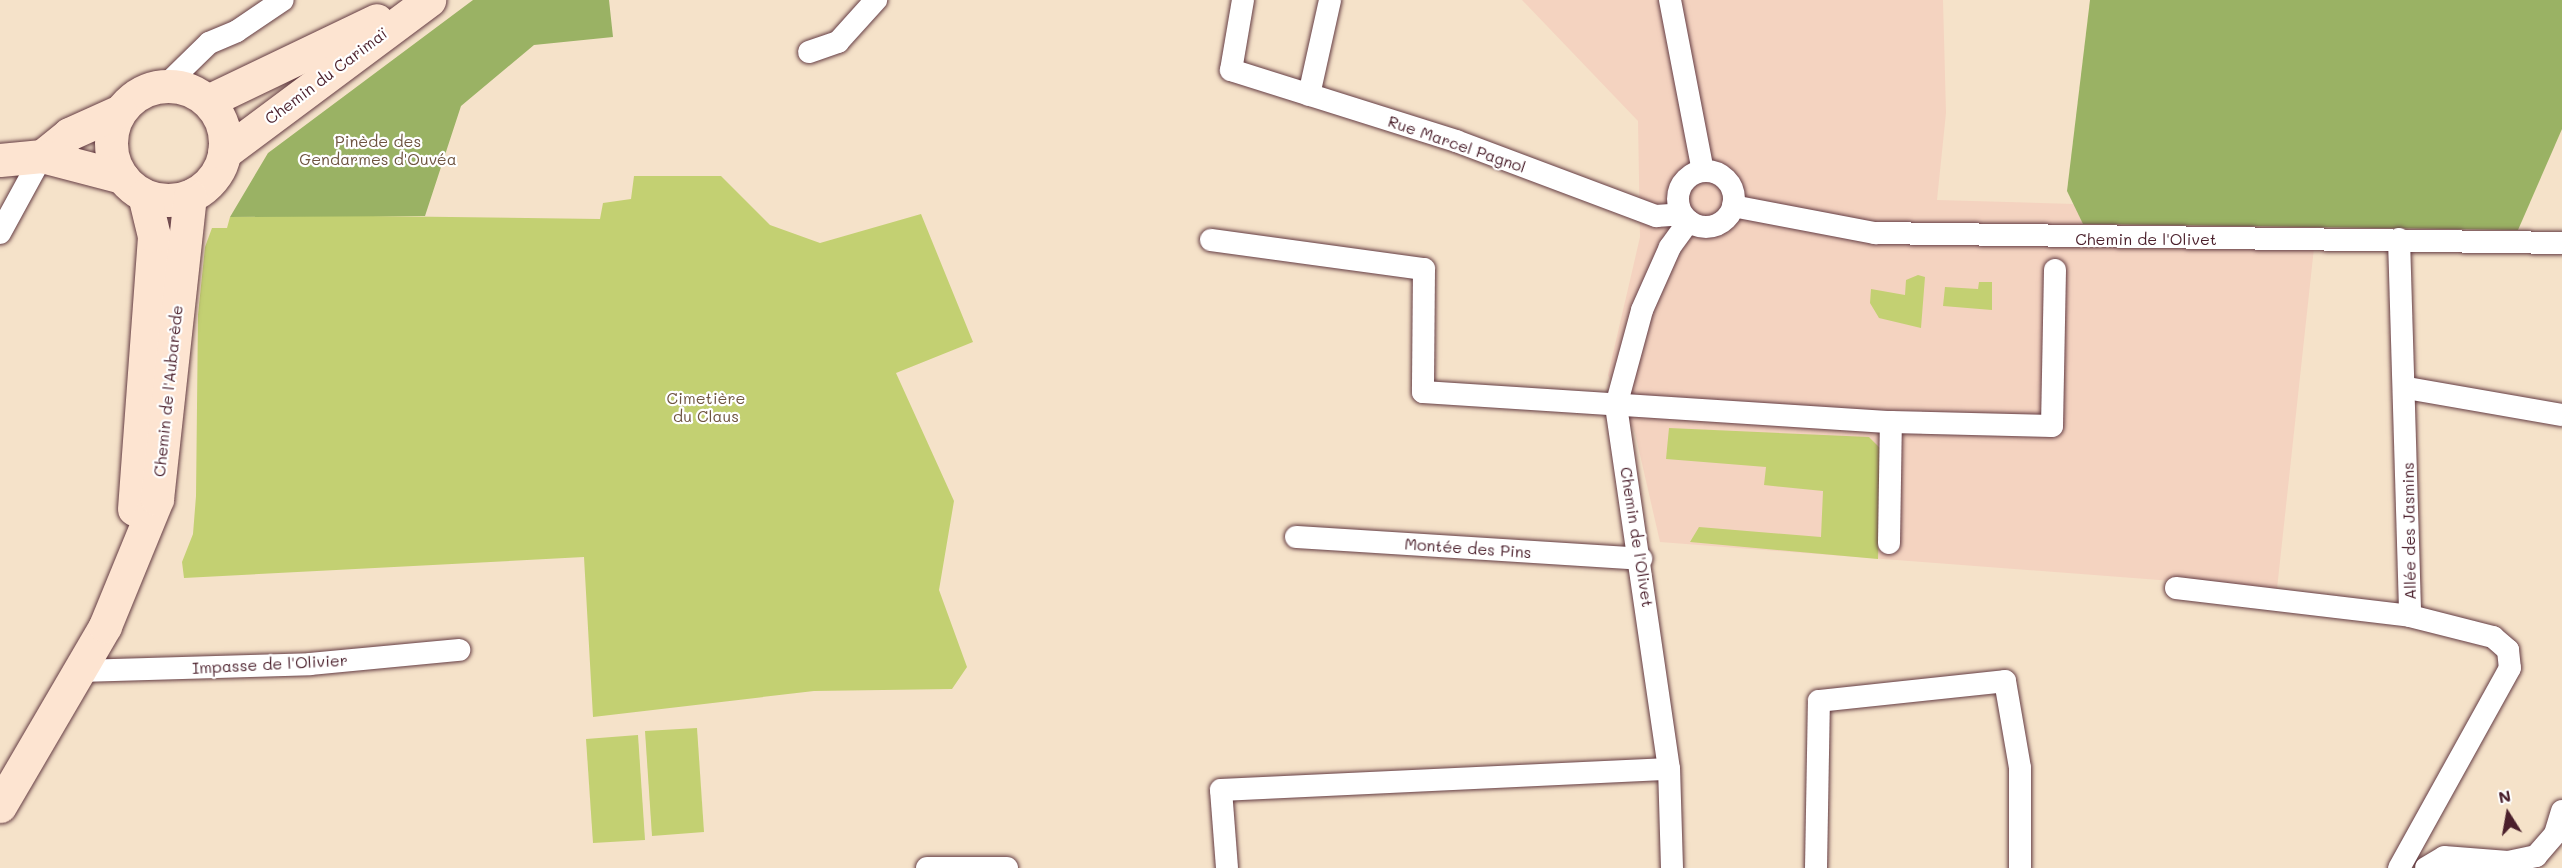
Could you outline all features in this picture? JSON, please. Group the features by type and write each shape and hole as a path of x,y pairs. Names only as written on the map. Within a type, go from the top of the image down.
{"main road":[{"name":"Chemin du Carimaï","path":"208,101 416,0"},
{"name":"Chemin du Carimaï","path":"224,153 429,0"},
{"path":"0,159 42,156 175,200 190,195 218,171 224,153 222,125 208,101 166,85 140,92 120,111 69,134 42,156"},
{"path":"120,111 110,145 133,186"},
{"name":"Chemin de l'Aubarède","path":"126,582 154,236 133,186"},
{"name":"Chemin de l'Aubarède","path":"0,806 80,671 126,582 157,499 190,195"}],"street":[{"path":"166,85 209,43 237,31 283,0"},
{"path":"809,52 838,42 876,0"},
{"name":"Rue Marcel Pagnol","path":"1244,0 1231,70 1456,141 1656,216 1686,218"},
{"path":"1309,95 1330,0"},
{"path":"1670,0 1702,171"},
{"path":"0,233 42,156"},
{"path":"1702,171 1727,181 1733,206 1715,225 1686,218 1680,186 1702,171"},
{"name":"Chemin de l'Olivet","path":"1733,206 1875,233 2052,239 2399,239 2562,243"},
{"name":"Chemin de l'Olivet","path":"1672,868 1669,769 1641,559 1616,406 1642,310 1670,247 1686,218"},
{"name":"Allée des Jasmins","path":"2399,239 2407,388 2410,616 2493,637 2508,651 2510,668 2399,868"},
{"path":"1211,240 1424,269 1423,392 1892,422 2052,426 2055,270"},
{"path":"2407,388 2562,415"},
{"path":"1889,543 1892,422"},
{"name":"Montée des Pins","path":"1296,537 1641,559"},
{"path":"2176,588 2410,616"},
{"name":"Impasse de l'Olivier","path":"80,671 310,664 459,651"},
{"path":"1816,868 1819,701 2006,681 2020,768 2020,868"},
{"path":"1227,868 1221,790 1669,769"},
{"path":"2426,868 2444,857 2508,862 2536,856 2555,834 2562,811"},
{"path":"927,868 998,864 1007,868"}],"shaded area":[{"path":"1522,0 1943,0 1946,113 1937,200 2318,211 2277,589 1660,542 1635,433 1608,375 1640,237 1638,121"}],"green space":[{"name":"Pinède des Gendarmes d'Ouvéa","path":"473,0 609,0 613,37 534,45 461,106 425,216 230,217 268,153"},
{"path":"2090,0 2562,0 2562,129 2518,230 2083,224 2067,191"},
{"name":"Cimetière du Claus","path":"324,133 371,216 600,219 603,203 631,199 634,176 721,176 770,225 820,243 921,214 973,342 896,373 954,501 939,590 967,667 952,689 814,691 593,717 584,557 184,578 182,562 193,534 196,496 198,315 205,247 212,228 227,228 230,217 290,216"},
{"path":"1918,275 1925,277 1921,328 1879,318 1870,303 1871,289 1905,295 1906,280"},
{"path":"1979,282 1992,282 1992,310 1943,306 1945,287 1978,289"},
{"path":"1669,428 1869,437 1882,450 1878,559 1690,542 1699,527 1821,537 1823,491 1764,485 1766,467 1666,459"},
{"path":"697,728 704,832 652,836 645,731"},
{"path":"638,735 645,840 593,843 586,739"}]}
